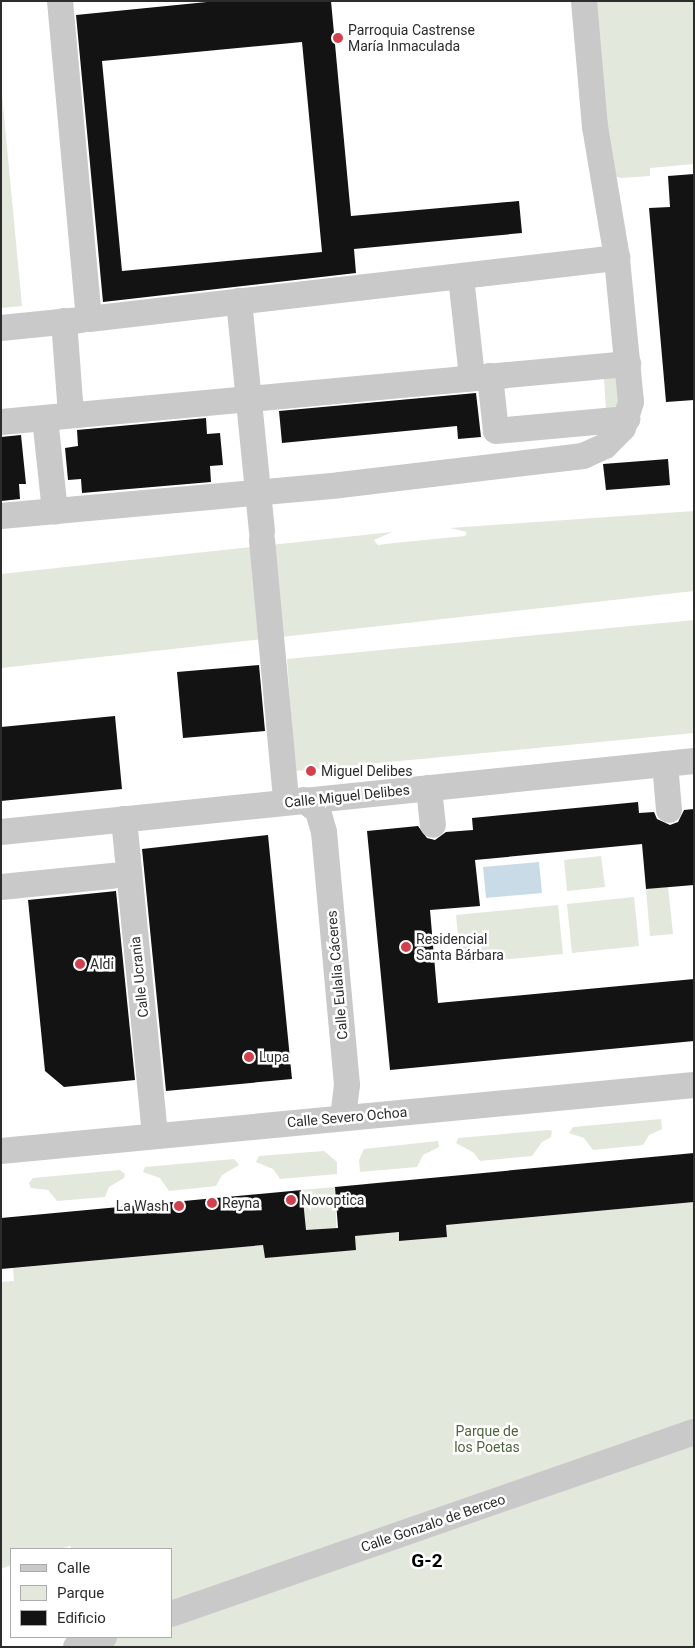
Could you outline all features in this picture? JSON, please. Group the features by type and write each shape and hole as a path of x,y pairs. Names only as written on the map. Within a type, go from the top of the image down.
{"street":[{"path":"60,1 89,319"},
{"path":"1,516 570,460 605,446 623,428 631,402 617,258 595,128 584,1"},
{"path":"1,328 617,258"},
{"path":"461,276 481,377 496,431 627,419"},
{"path":"239,301 262,536 294,794"},
{"path":"64,321 72,416"},
{"path":"1,422 249,397 628,364"},
{"path":"45,418 55,510"},
{"name":"Calle Miguel Delibes","path":"1,832 124,819 294,794 345,796 694,761"},
{"path":"665,764 669,810"},
{"path":"429,788 433,825"},
{"name":"Calle Eulalia Cáceres","path":"294,794 318,811 324,832 347,1085 343,1117"},
{"name":"Calle Eulalia Cáceres","path":"324,832 331,806 345,796"},
{"name":"Calle Ucrania","path":"124,819 155,1136"},
{"path":"1,887 112,876"},
{"name":"Calle Severo Ochoa","path":"1,1151 694,1085"},
{"name":"Calle Gonzalo de Berceo","path":"172,1614 694,1432"},
{"path":"76,1647 101,1638"}],"green space":[{"path":"592,1 694,1 694,164 650,168 650,176 620,178 611,174"},
{"path":"1,84 22,306 1,308"},
{"path":"616,376 621,380 617,406 606,410 604,378"},
{"path":"694,511 694,591 1,668 1,574 392,532 374,540 378,545 465,536 467,532 450,528"},
{"path":"694,620 694,733 295,771 287,659"},
{"path":"601,856 605,887 567,891 564,860"},
{"path":"668,887 673,934 650,936 646,889"},
{"path":"634,897 639,946 572,953 567,904"},
{"path":"558,905 563,954 469,963 469,957 460,958 456,915"},
{"path":"661,1119 662,1129 649,1135 643,1145 593,1150 584,1138 569,1133 573,1127"},
{"path":"552,1131 551,1137 542,1142 532,1156 480,1161 474,1153 456,1143 458,1138"},
{"path":"438,1141 439,1147 423,1155 417,1167 360,1172 359,1160 364,1149"},
{"path":"324,1151 337,1162 337,1174 280,1179 273,1169 256,1162 259,1156"},
{"path":"234,1159 239,1165 222,1175 216,1186 169,1191 160,1178 143,1172 145,1167"},
{"path":"120,1170 125,1174 124,1178 109,1187 105,1197 57,1201 48,1190 31,1188 29,1183 33,1178"},
{"name":"Parque de los Poetas","path":"394,1181 400,1241 447,1237 446,1225 694,1202 694,1647 104,1647 101,1638 172,1638 172,1548 71,1548 70,1546 63,1548 10,1548 10,1565 1,1569 1,1282 14,1281 13,1268 263,1245 265,1258 307,1253 302,1190 335,1187 337,1251 356,1250 355,1236 369,1234 365,1184"}],"water":[{"path":"539,862 542,893 486,898 483,867"}],"building":[{"path":"217,1 331,1 351,216 519,201 522,233 354,249 356,273 103,302 76,15","holes":["302,42 322,252 122,271 102,61"]},
{"path":"694,174 694,400 666,402 649,208 670,207 668,176"},
{"path":"476,393 481,437 458,439 457,426 282,443 279,411"},
{"path":"206,418 207,434 220,433 223,465 210,466 211,482 82,493 81,479 68,480 65,448 78,446 77,430"},
{"path":"21,435 26,484 19,484 20,499 1,501 1,437"},
{"path":"668,459 670,485 606,490 603,464"},
{"path":"259,665 265,731 183,738 177,672"},
{"path":"115,716 122,789 1,801 1,727"},
{"name":"Residencial Santa Bárbara","path":"638,802 639,813 654,812 657,819 670,825 678,822 684,810 694,809 694,885 646,889 642,844 475,860 480,906 430,910 438,1003 694,979 694,1041 390,1070 367,831 418,826 427,838 435,840 446,832 473,830 472,818"},
{"path":"268,835 292,1079 166,1091 142,849"},
{"name":"Aldi","path":"116,891 135,1080 64,1087 45,1071 28,900"},
{"path":"694,1153 694,1202 446,1225 447,1237 399,1241 399,1232 355,1236 356,1250 265,1258 263,1245 1,1269 1,1218 302,1190 306,1230 338,1228 335,1187"}],"place":[{"name":"Parroquia Castrense María Inmaculada","path":"338,38"},
{"name":"Miguel Delibes","path":"311,771"},
{"name":"Residencial Santa Bárbara","path":"406,947"},
{"name":"Aldi","path":"80,964"},
{"name":"Lupa","path":"249,1057"},
{"name":"Novoptica","path":"291,1200"},
{"name":"Reyna","path":"212,1203"},
{"name":"La Wash","path":"179,1206"}],"district":[{"name":"G-2","path":"427,1561"}]}
